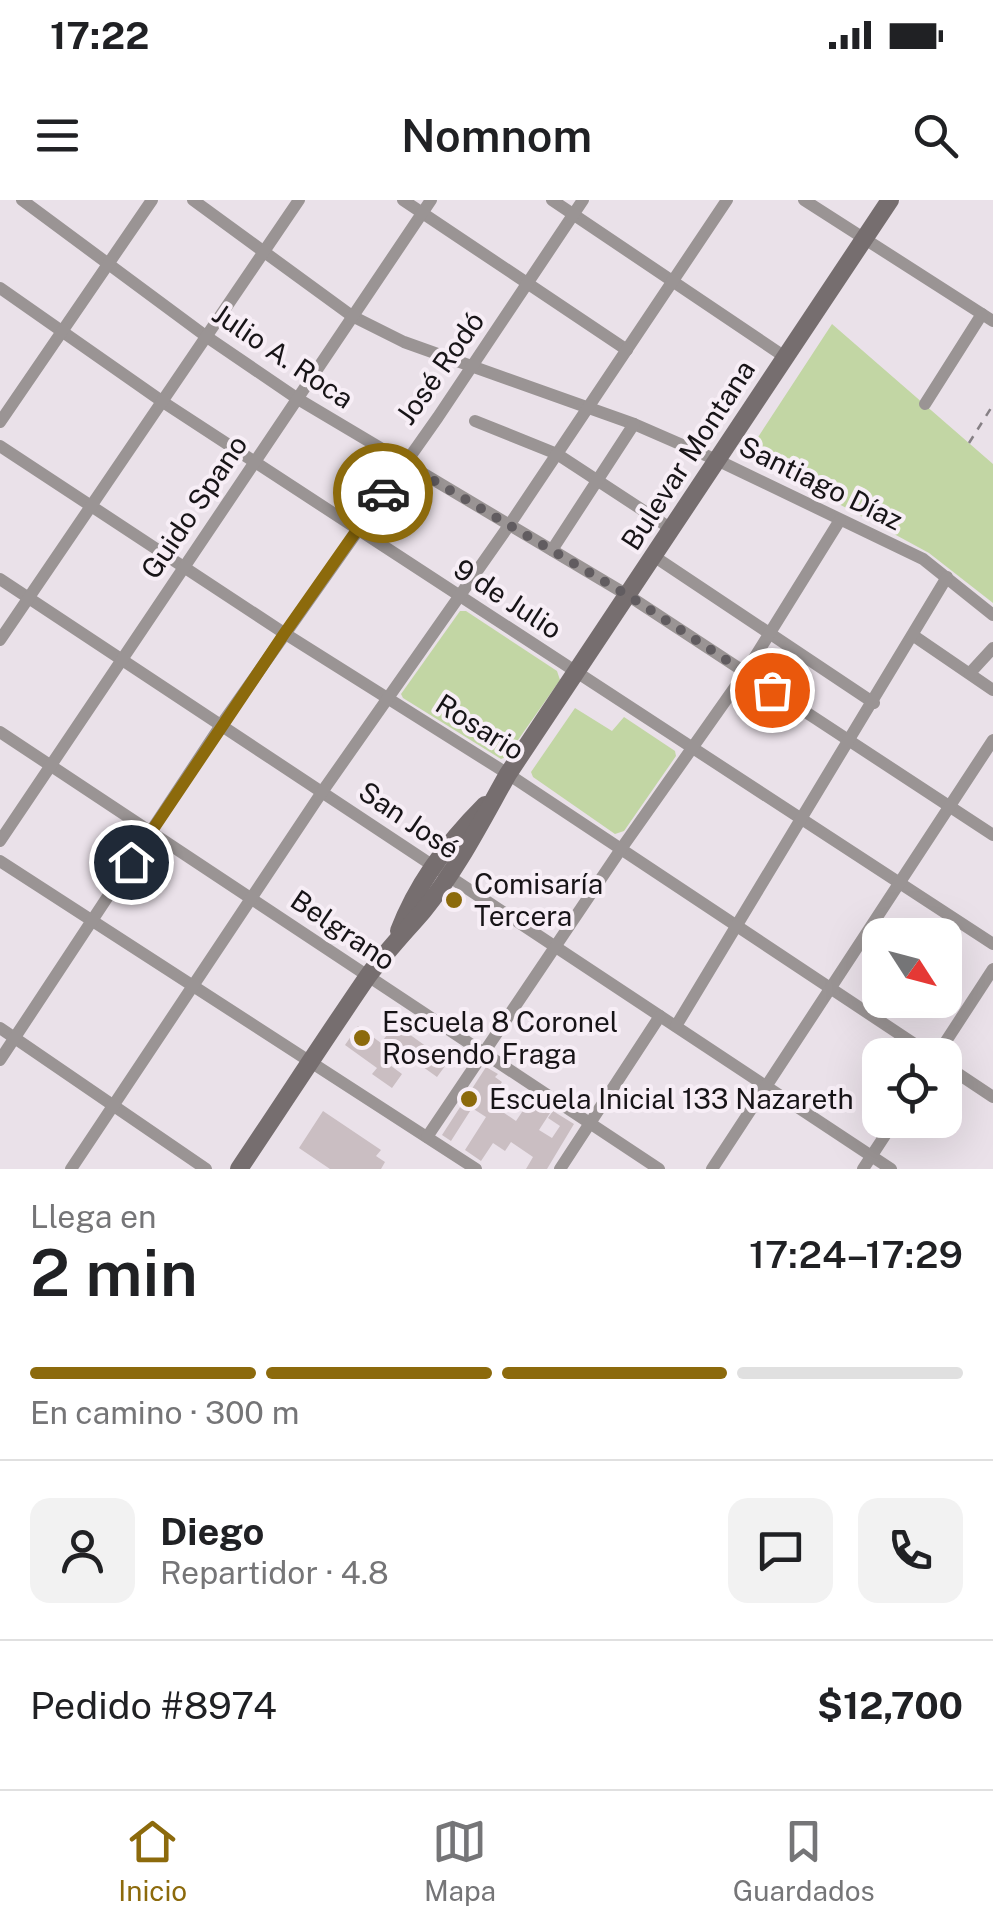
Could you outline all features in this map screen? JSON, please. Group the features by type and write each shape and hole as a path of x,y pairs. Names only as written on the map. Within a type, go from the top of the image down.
{"main road":[{"name":"Bulevar Montana","path":"239,1169 368,976 420,914 440,871 481,824 504,782 890,200"}],"street":[{"name":"Julio A. Roca","path":"22,200 298,399 629,596 993,835"},
{"path":"0,422 152,200"},
{"name":"Santiago Díaz","path":"193,200 352,316 404,342 634,424 719,461 923,559 993,614"},
{"path":"0,640 299,200"},
{"path":"402,200 626,350"},
{"name":"Guido Spano","path":"0,841 430,200"},
{"path":"552,200 784,357"},
{"name":"José Rodó","path":"0,1060 221,725 583,200"},
{"path":"72,1169 322,792 510,524 727,200"},
{"path":"804,200 988,318 924,404"},
{"name":"9 de Julio","path":"0,288 163,402 993,944"},
{"path":"475,420 557,454 672,530"},
{"path":"552,550 634,424"},
{"name":"Rosario","path":"0,446 386,698 504,782 621,849 908,1038"},
{"path":"427,1137 745,673 840,520"},
{"path":"655,556 874,703"},
{"path":"676,1026 947,577"},
{"name":"San José","path":"0,579 891,1169"},
{"path":"914,636 993,690"},
{"path":"970,674 993,648"},
{"name":"Belgrano","path":"0,732 659,1169"},
{"path":"712,1169 993,740"},
{"path":"0,862 476,1169"},
{"path":"946,1038 993,968"},
{"path":"560,1169 660,1016"},
{"path":"0,1028 206,1169"},
{"path":"962,1076 993,1097"},
{"path":"863,1169 884,1138"}],"path":[{"path":"969,442 993,404"}],"green space":[{"path":"832,324 993,464 993,603 929,553 747,454"},
{"path":"460,611 466,611 557,671 560,680 501,759 401,694"},
{"path":"575,708 612,731 624,717 675,751 676,756 624,831 615,834 531,772"}],"building":[{"path":"395,1024 448,1062 437,1077 394,1046 383,1060 402,1074 392,1088 372,1074 377,1068 345,1045 358,1026 381,1043"},
{"path":"486,1067 498,1074 495,1077 502,1082 488,1102 516,1121 530,1100 550,1113 539,1130 552,1138 560,1126 548,1118 553,1111 574,1124 547,1169 526,1169 533,1157 511,1142 505,1151 493,1143 481,1161 465,1150 486,1117 472,1108 451,1141 442,1135"},
{"path":"323,1111 381,1150 376,1156 385,1162 381,1169 330,1169 299,1148"}],"way so far":[{"path":"383,493 404,463 629,596 772,690"}],"place":[{"name":"Comisaría Tercera","path":"454,900"},
{"name":"Escuela 8 Coronel Rosendo Fraga","path":"362,1038"},
{"name":"Escuela Inicial 133 Nazareth","path":"469,1099"}],"route":[{"path":"131,862 383,493"}]}
